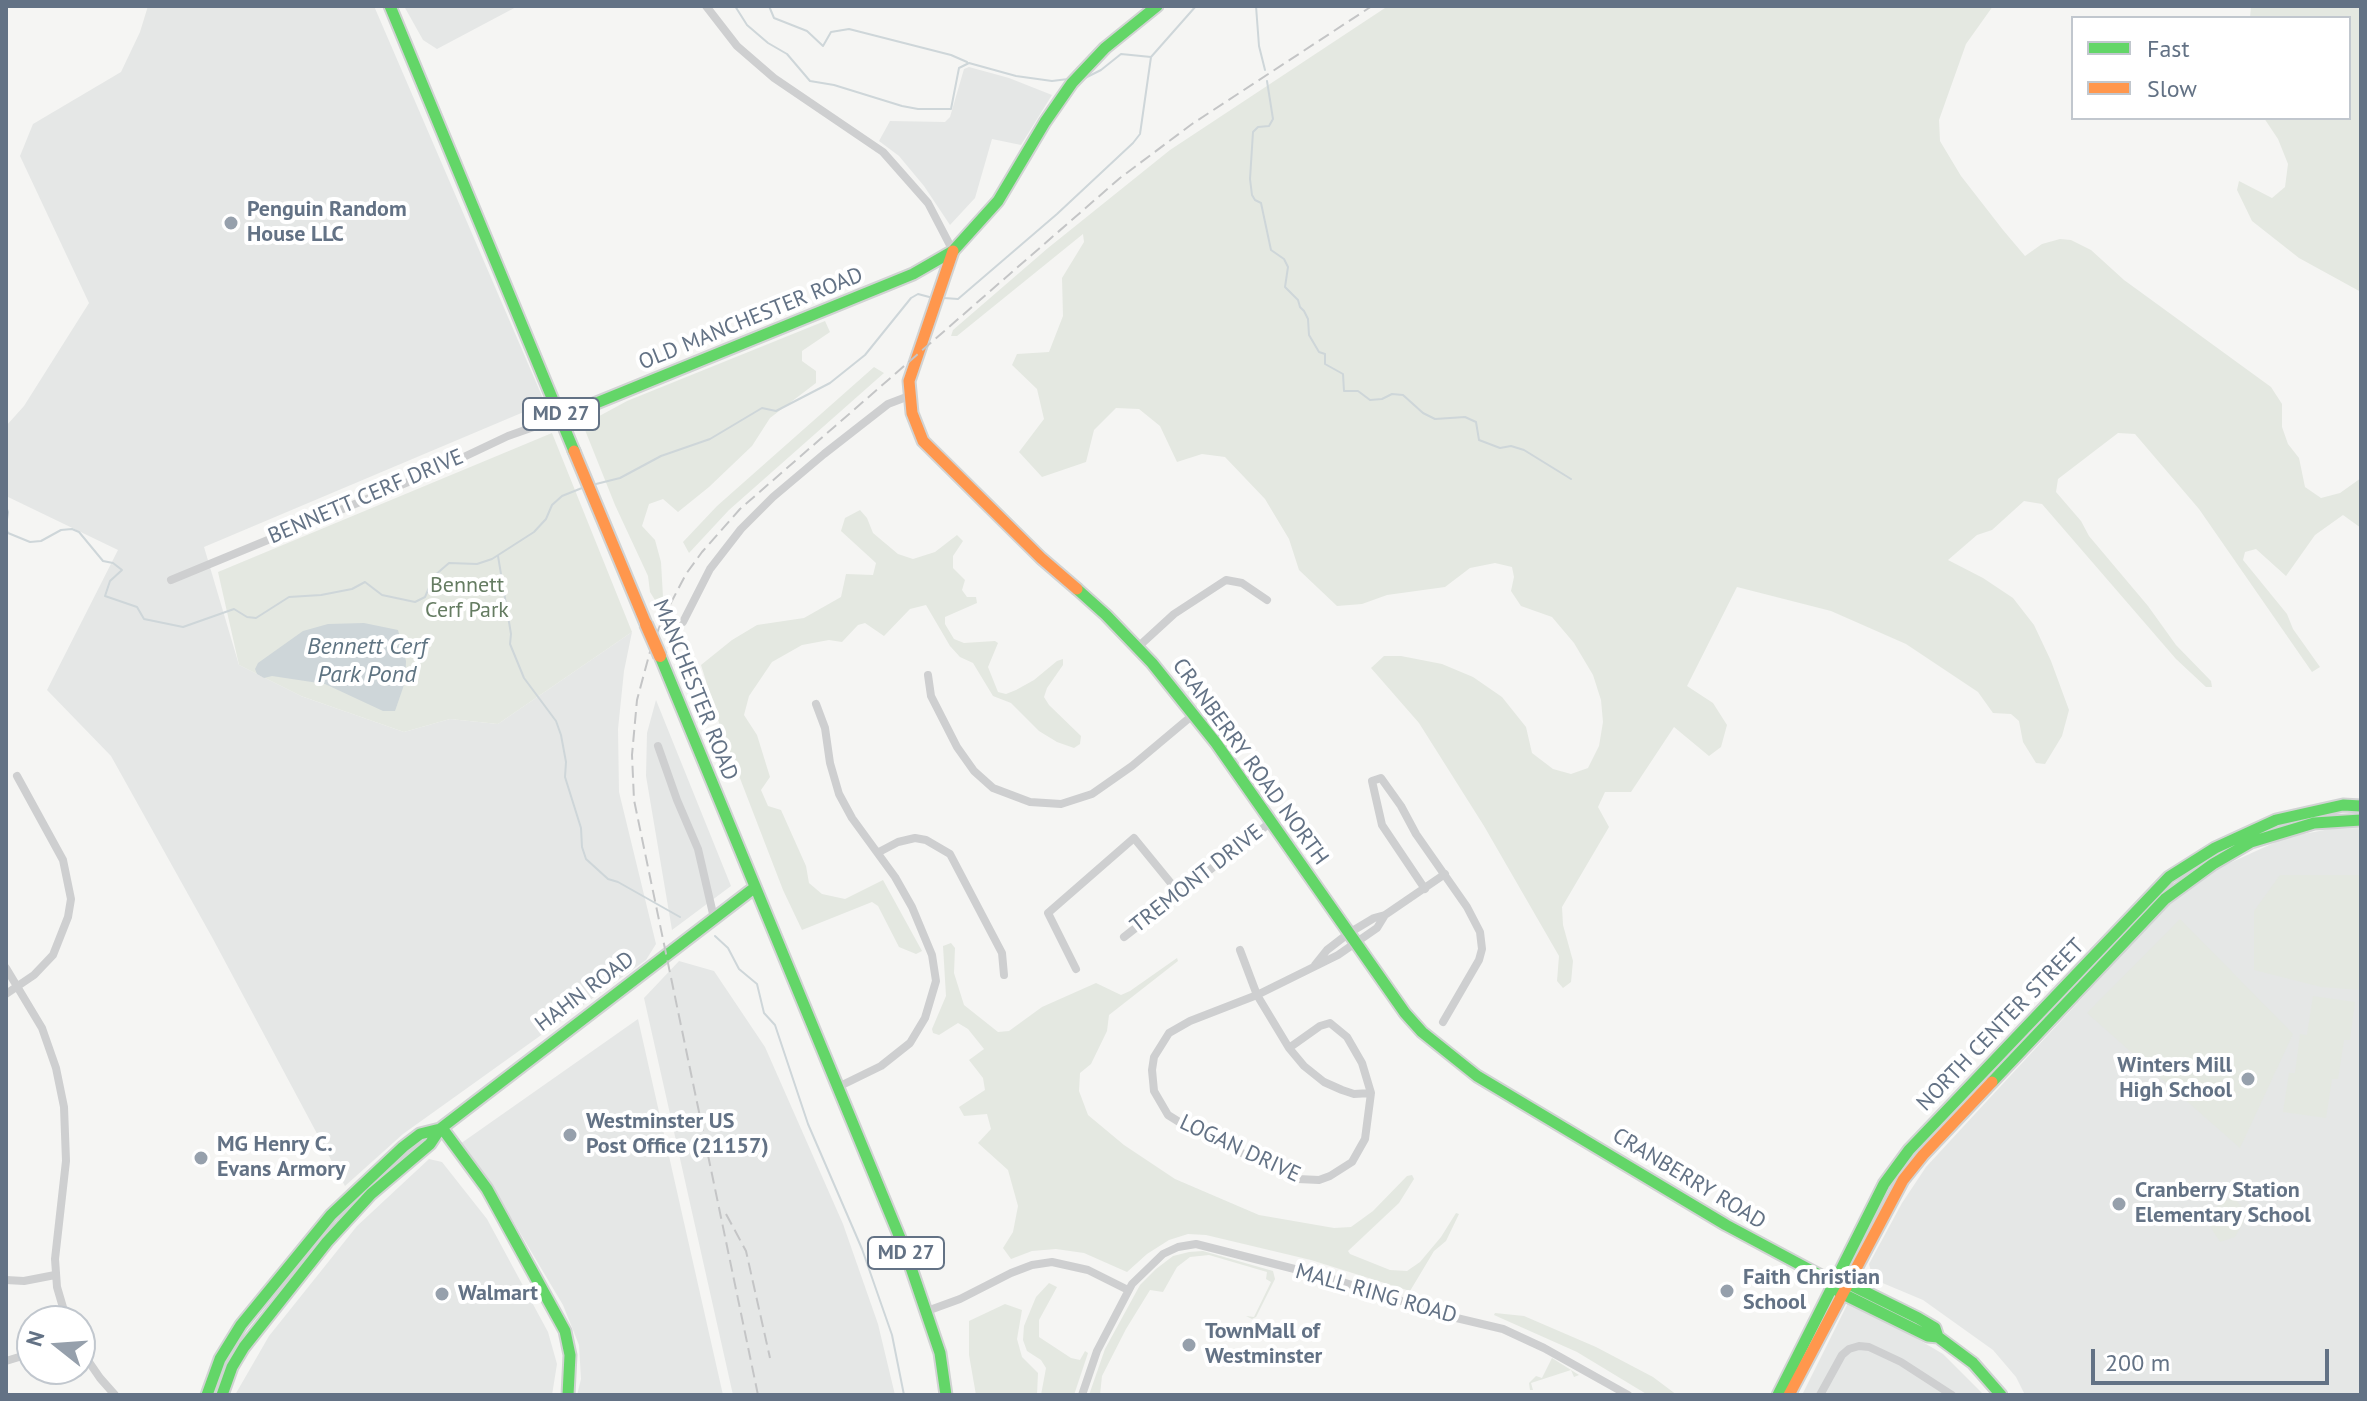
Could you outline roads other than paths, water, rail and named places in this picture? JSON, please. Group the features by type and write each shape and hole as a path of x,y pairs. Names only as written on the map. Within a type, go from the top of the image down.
{"street":[{"name":"MANCHESTER ROAD","path":"390,6 905,1250 940,1353 946,1395"},
{"path":"706,6 737,46 774,78 883,152 921,193 953,251"},
{"name":"OLD MANCHESTER ROAD","path":"562,417 913,274 953,251 998,201 1045,122 1079,75 1105,48 1157,6"},
{"name":"OLD MANCHESTER ROAD","path":"909,396 912,368 937,304 953,251"},
{"path":"683,622 710,569 751,518 797,476 880,410 909,396"},
{"name":"CRANBERRY ROAD NORTH","path":"909,396 916,427 934,454 1138,647 1194,714 1405,1013 1438,1047 1477,1076 1535,1108"},
{"name":"BENNETT CERF DRIVE","path":"171,580 430,473 508,436 562,417"},
{"path":"1138,647 1174,614 1226,580 1242,583 1267,600"},
{"path":"928,675 931,696 957,747 974,771 1004,794 1030,802 1061,804 1092,794 1132,766 1194,714"},
{"path":"816,704 825,728 839,794 852,818 895,877 924,932 936,971 934,994 925,1018 910,1043 881,1066 838,1087"},
{"path":"658,746 698,849 714,918"},
{"path":"6,994 34,975 53,955 68,917 71,899 63,860 17,776"},
{"path":"1425,889 1382,825 1372,781 1381,778 1480,932 1482,949 1468,984 1443,1022"},
{"path":"1378,810 1398,802"},
{"name":"NORTH CENTER STREET","path":"1789,1395 1884,1184 1909,1150 2169,877 2215,848 2265,824 2302,812 2343,805 2361,806"},
{"name":"NORTH CENTER STREET","path":"1778,1395 1837,1285 1923,1155 2165,899 2213,864 2269,835 2314,823 2361,820"},
{"name":"TREMONT DRIVE","path":"1124,937 1271,822"},
{"path":"879,852 898,842 915,838 926,840 950,854 1002,953 1004,975"},
{"path":"1076,969 1048,913 1134,838 1179,893"},
{"name":"LOGAN DRIVE","path":"1289,1048 1327,1023 1336,1026 1353,1045 1371,1093 1369,1125 1358,1154 1336,1174 1319,1180 1298,1179 1283,1173 1185,1126 1168,1115 1156,1098 1152,1081 1154,1057 1164,1039 1190,1021 1257,995 1338,955 1352,938 1381,924 1385,915 1445,874"},
{"name":"HAHN ROAD","path":"222,1395 232,1367 244,1347 327,1242 371,1194 430,1144 441,1129 754,888"},
{"path":"1240,950 1257,995 1289,1048 1304,1066 1324,1082 1354,1094 1371,1093"},
{"path":"6,968 18,984 50,1046 64,1107 66,1161 55,1241 55,1275 63,1305"},
{"name":"CRANBERRY ROAD","path":"1535,1108 1726,1225 1837,1285 1935,1328 1938,1337 1973,1363 2001,1395"},
{"path":"441,1129 487,1189 565,1331 570,1355 568,1395"},
{"name":"HAHN ROAD","path":"207,1395 220,1359 241,1325 331,1215 403,1147 420,1134 441,1129"},
{"name":"MALL RING ROAD","path":"1082,1395 1097,1351 1128,1290 1150,1264 1167,1251 1184,1245 1203,1245 1330,1278 1459,1320 1503,1329 1628,1395"},
{"path":"927,1311 960,1299 1011,1273 1052,1262 1088,1270 1128,1290"},
{"path":"6,1280 24,1281 55,1275"},
{"path":"1820,1395 1842,1355 1859,1346 1869,1347 1901,1362 1952,1395"},
{"path":"96,1372 115,1395"}],"water":[{"name":"Bennett Cerf Park Pond","path":"364,623 398,630 406,661 405,682 395,711 383,711 325,684 272,676 264,678 257,674 255,669 258,663 303,631 328,624"}],"waterway":[{"path":"735,6 747,25 787,54 810,81 834,85 902,106 951,109 959,68 969,63 1016,76 1052,81 1068,79"},
{"path":"769,6 774,18 807,31 823,46 831,32 849,29 951,55 967,62"},
{"path":"944,298 958,299 1057,214 1133,143 1140,134 1151,57 1196,6"},
{"path":"1256,6 1259,46 1265,70"},
{"path":"1083,79 1121,54 1151,57"},
{"path":"1267,81 1273,119 1269,126 1258,127 1253,132 1252,195 1261,203 1271,250 1284,259 1288,267 1285,287 1304,311 1309,335 1319,352 1325,354 1325,364 1343,374 1344,391 1358,391 1370,400 1392,394 1403,395 1435,419 1465,417 1476,422 1479,440 1500,448 1511,446 1524,450 1571,479"},
{"path":"596,484 620,478 661,456 710,439 762,408 776,411 830,383 865,355 911,298 918,294 933,298"},
{"path":"6,528 8,533 30,542 41,541 61,530 79,532 103,561 113,563 122,570 110,581 105,596 137,607 144,619 183,627 234,609 247,617 256,618 289,597 352,589 365,582 382,595 415,602 425,597 434,576 449,563 477,564 492,559 534,532 562,496 582,488"},
{"path":"6,506 6,526"},
{"path":"498,556 510,644 524,678 556,721 561,735 566,762 565,777 581,828 586,859 608,879 680,917"},
{"path":"715,936 728,948 739,969 757,984 764,1013 775,1025 808,1124 862,1249 892,1335 904,1395"}],"railway":[{"path":"758,1395 634,800 632,755 637,700 663,618 686,574 740,509 1120,178 1192,124 1372,6"},
{"path":"726,1214 746,1251 770,1358"}],"place":[{"name":"Penguin Random House LLC","path":"231,223"},
{"name":"Winters Mill High School","path":"2248,1079"},
{"name":"Westminster US Post Office (21157)","path":"570,1135"},
{"name":"MG Henry C. Evans Armory","path":"201,1158"},
{"name":"Cranberry Station Elementary School","path":"2119,1204"},
{"name":"Faith Christian School","path":"1727,1291"},
{"name":"Walmart","path":"442,1294"},
{"name":"TownMall of Westminster","path":"1189,1345"}],"park label":[{"name":"Bennett Cerf Park","path":"467,598"}]}
